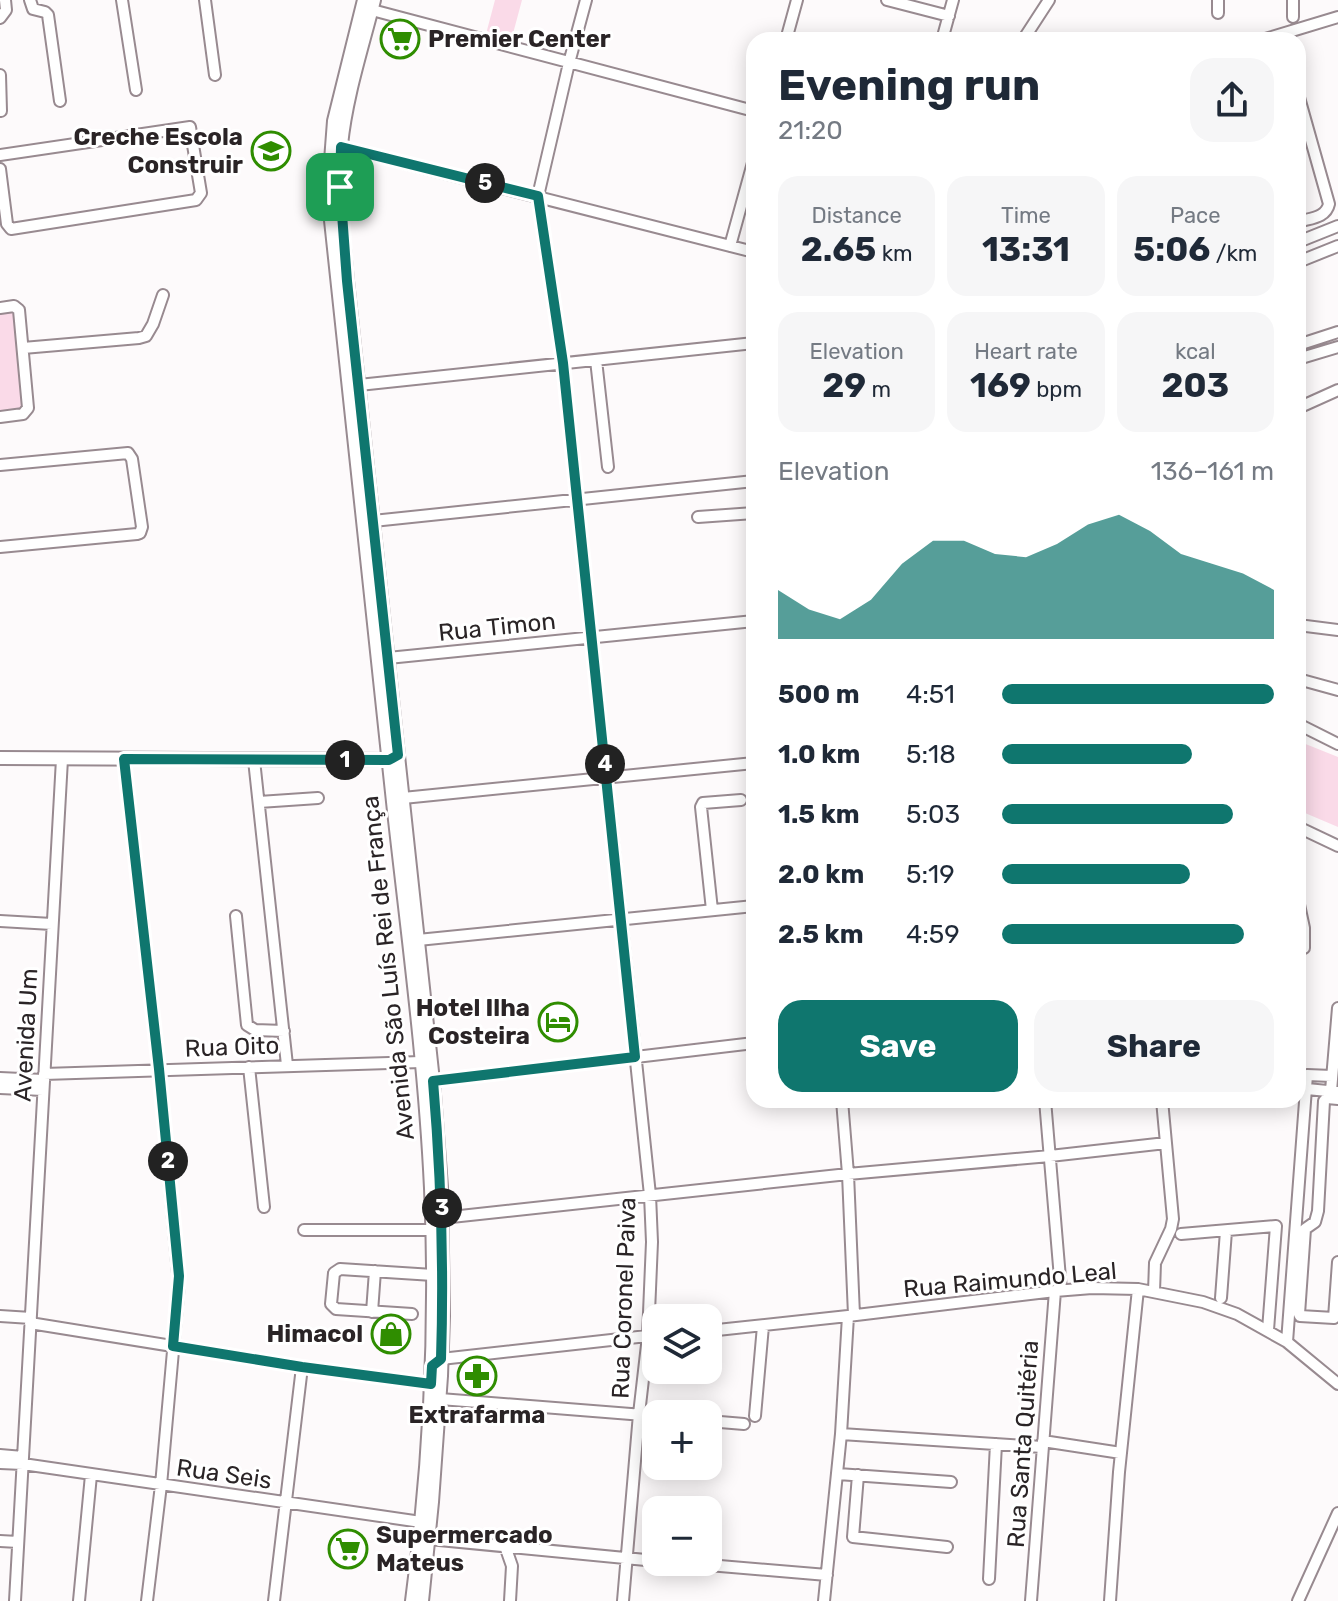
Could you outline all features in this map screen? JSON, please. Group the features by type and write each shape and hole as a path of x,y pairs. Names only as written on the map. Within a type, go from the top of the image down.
{"main road":[{"name":"Avenida São Luís Rei de França","path":"370,3 349,97 341,147 340,187 388,658 394,758 403,798 428,1149 440,1399 422,1601"},
{"name":"Avenida São Luís Rei de França","path":"370,3 334,121 330,211 414,944 433,1081 442,1218 437,1362 431,1384 412,1601"},
{"path":"0,758 394,758"}],"street":[{"path":"0,18 6,10 5,0"},
{"path":"30,0 33,9 48,15 60,101"},
{"path":"122,0 136,90"},
{"path":"205,0 215,75"},
{"name":"Rua Coronel Paiva","path":"586,0 538,196 563,363 607,776 650,1195 652,1304"},
{"path":"788,32 797,0"},
{"path":"887,0 949,16"},
{"path":"944,32 953,0"},
{"path":"1028,32 1049,0"},
{"path":"1218,0 1218,13"},
{"path":"1293,0 1293,17"},
{"path":"370,3 569,63 746,109"},
{"path":"1296,32 1338,17"},
{"path":"0,75 1,111"},
{"path":"1306,122 1329,204 1326,212 1306,219"},
{"path":"0,155 190,127 201,193 196,200 11,229 7,224 0,169"},
{"path":"341,147 746,249"},
{"path":"730,246 746,188"},
{"path":"1306,239 1338,226"},
{"path":"1306,259 1338,246"},
{"path":"23,348 146,336 163,295"},
{"path":"0,308 14,306 19,310 28,408 26,413 20,415 0,417"},
{"path":"1306,342 1338,332"},
{"path":"359,385 451,371 746,344"},
{"path":"1306,357 1338,347"},
{"path":"596,360 608,467"},
{"path":"1306,404 1338,390"},
{"path":"0,465 128,453 132,459 141,531 137,534 0,547"},
{"path":"373,521 746,482"},
{"path":"698,517 746,514"},
{"name":"Rua Timon","path":"388,658 746,622"},
{"path":"1306,626 1338,630"},
{"path":"1306,681 1338,690"},
{"path":"1306,728 1338,744"},
{"name":"Avenida Um","path":"15,1601 62,759"},
{"path":"124,759 179,1276 161,1485 147,1601"},
{"path":"254,760 287,1065"},
{"path":"403,798 746,764"},
{"path":"259,802 318,798"},
{"path":"712,910 701,807 703,803 741,800"},
{"path":"1306,831 1338,846"},
{"path":"414,944 746,907"},
{"path":"236,916 247,1025 255,1030 284,1031"},
{"path":"0,921 52,924"},
{"path":"1336,1094 1332,1076 1338,1008"},
{"path":"433,1081 746,1044"},
{"name":"Rua Oito","path":"43,1081 159,1069 421,1062"},
{"path":"249,1067 264,1207"},
{"path":"1332,1076 1307,1075 1306,1092 1336,1094"},
{"path":"0,1078 43,1081"},
{"path":"0,1088 43,1081"},
{"path":"1336,1094 1324,1101 1318,1211 1315,1222 1305,1229 1300,1316 1334,1318 1338,1262"},
{"path":"824,1601 851,1315 848,1174 843,1108"},
{"name":"Rua Santa Quitéria","path":"1031,1601 1058,1290 1046,1108"},
{"path":"1154,1292 1155,1263 1173,1219 1163,1108"},
{"path":"1287,1342 1305,1108"},
{"path":"442,1218 1166,1143"},
{"path":"1297,1196 1319,1198"},
{"path":"1296,1209 1318,1211"},
{"path":"1181,1234 1277,1227 1268,1330"},
{"path":"304,1230 432,1230"},
{"path":"1221,1298 1226,1231"},
{"path":"412,1314 336,1309 331,1304 334,1273 336,1270 433,1275"},
{"path":"372,1312 375,1271"},
{"path":"1110,1601 1138,1289"},
{"name":"Rua Raimundo Leal","path":"722,1330 1058,1290 1138,1289 1220,1307 1287,1342 1338,1384"},
{"path":"0,1316 302,1367 431,1384"},
{"path":"755,1416 763,1326"},
{"path":"437,1362 642,1337"},
{"path":"274,1601 302,1367"},
{"name":"Rua Coronel Paiva","path":"623,1601 644,1384"},
{"path":"440,1399 642,1414"},
{"path":"722,1422 744,1424"},
{"path":"841,1434 1043,1444 1121,1453"},
{"path":"989,1579 996,1444"},
{"path":"0,1455 23,1460"},
{"path":"0,1463 23,1460"},
{"name":"Rua Seis","path":"23,1460 91,1475 421,1522"},
{"path":"838,1474 951,1482"},
{"path":"79,1601 91,1475"},
{"path":"858,1475 853,1537 947,1547"},
{"path":"1298,1601 1338,1513"},
{"path":"429,1539 642,1560"},
{"path":"0,1541 18,1542"},
{"path":"505,1546 512,1566 510,1601"},
{"path":"722,1566 827,1575"}],"shaded area":[{"path":"495,0 522,0 511,41 486,34"},
{"path":"12,311 15,314 24,406 21,410 0,412 0,312"},
{"path":"1306,744 1338,757 1338,827 1306,813"}],"place":[{"name":"Premier Center","path":"400,39"},
{"name":"Creche Escola Construir","path":"271,151"},
{"name":"Hotel Ilha Costeira","path":"558,1022"},
{"name":"Himacol","path":"391,1334"},
{"name":"Extrafarma","path":"477,1376"},
{"name":"Supermercado Mateus","path":"348,1549"}],"route":[{"path":"341,147 538,196 563,363 635,1057 433,1081 442,1218 443,1316 441,1359 432,1366 431,1384 173,1346 179,1276 124,759 389,760 398,755 347,281 340,187 341,147"}]}
